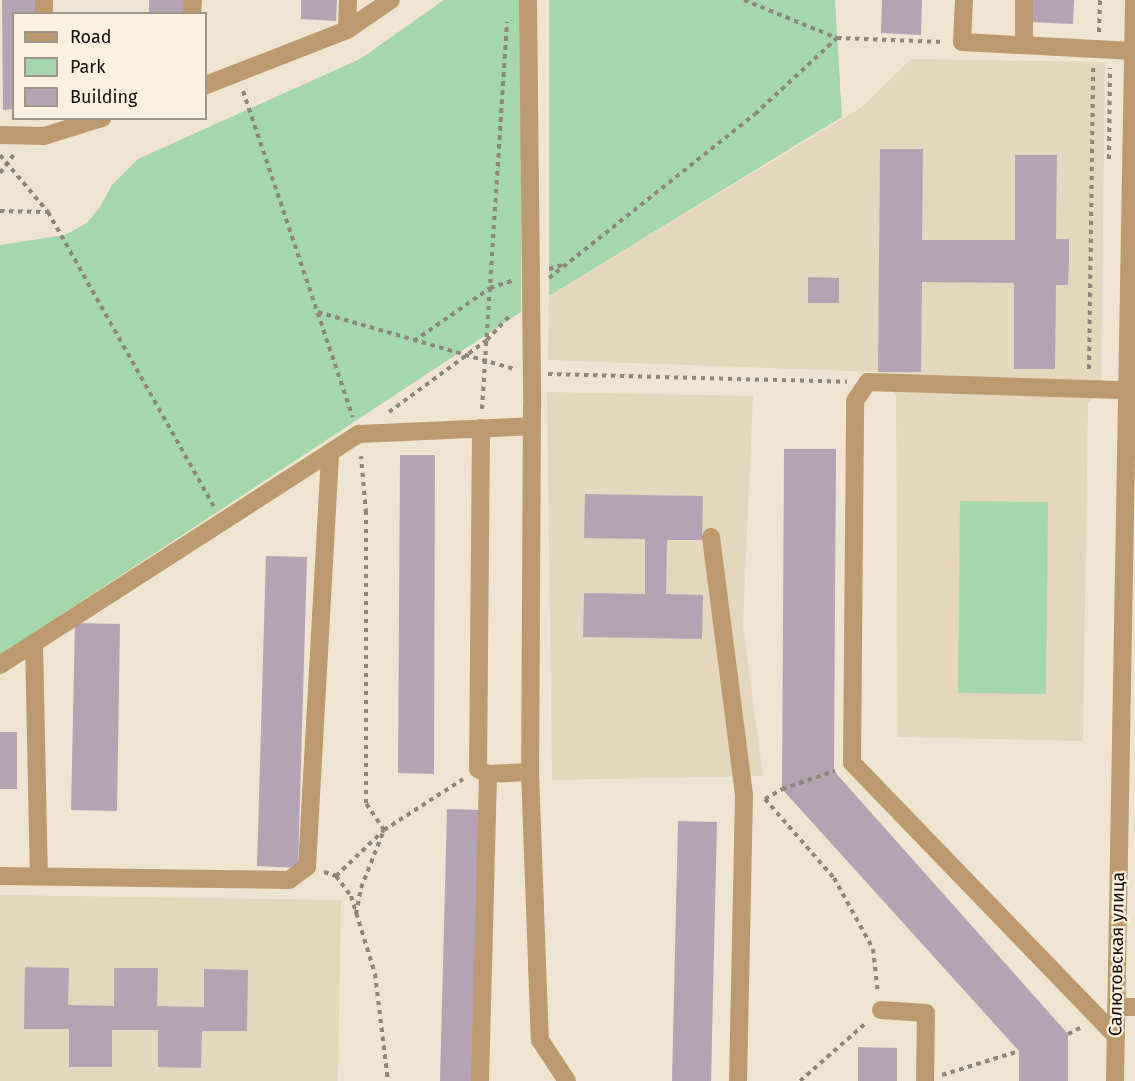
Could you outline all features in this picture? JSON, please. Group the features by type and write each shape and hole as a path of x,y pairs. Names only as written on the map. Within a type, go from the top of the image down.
{"street":[{"path":"347,30 348,0"},
{"path":"207,85 347,30 391,0"},
{"path":"528,0 532,373 531,772 540,1040 567,1081"},
{"path":"964,0 962,42 1133,51"},
{"path":"1024,0 1024,45"},
{"name":"Салютовская улица","path":"1115,1081 1134,0"},
{"path":"0,135 89,120"},
{"path":"1116,1036 852,763 855,401 868,382 1127,390"},
{"path":"0,665 330,456 359,434 532,426"},
{"path":"480,1081 483,771 481,428"},
{"path":"0,876 289,880 307,867 330,456"},
{"path":"711,537 742,776 744,813 738,1081"},
{"path":"34,643 39,875"},
{"path":"483,771 531,772"},
{"path":"1117,1007 1135,1007"},
{"path":"881,1010 926,1012 925,1081"}],"path":[{"path":"744,0 837,38 962,42"},
{"path":"1088,390 1093,62 1099,48 1100,0"},
{"path":"481,428 507,12"},
{"path":"388,413 487,340 531,284 569,263 755,114 837,38"},
{"path":"237,74 359,434 366,513 366,803 384,830"},
{"path":"0,155 48,212 224,523"},
{"path":"0,211 48,212"},
{"path":"414,340 490,288 531,284 569,263"},
{"path":"318,312 485,362 532,373 868,382"},
{"path":"744,813 782,789 852,763"},
{"path":"336,876 384,830 483,771"},
{"path":"765,799 834,878 873,949 881,1010 800,1081"},
{"path":"356,914 361,888 384,830"},
{"path":"307,867 336,876 351,896 375,974 388,1081"},
{"path":"925,1081 1019,1051"}],"shaded area":[{"path":"911,59 1105,62 1101,390 1088,404 1083,741 898,737 896,396 878,372 548,360 549,296 862,107"},
{"path":"547,392 753,396 743,625 763,776 552,780"},
{"path":"0,895 341,900 338,1081 0,1081"}],"green space":[{"path":"444,0 521,0 521,312 0,655 0,245 65,235 87,223 100,207 112,185 138,159 360,59"},
{"path":"549,0 835,0 842,117 549,296"},
{"path":"960,501 1048,502 1046,694 958,693"}],"building":[{"path":"2,0 35,0 35,12 12,12 12,109 3,110"},
{"path":"149,0 185,0 185,12 149,12"},
{"path":"301,0 337,0 336,21 301,19"},
{"path":"882,0 922,0 921,35 881,33"},
{"path":"1030,0 1074,0 1073,24 1030,22"},
{"path":"880,149 923,149 922,240 1015,240 1015,155 1057,155 1056,239 1069,239 1069,262 1068,285 1056,285 1055,369 1014,369 1014,283 922,282 921,372 878,372"},
{"path":"808,277 839,278 839,303 808,303"},
{"path":"784,449 836,449 834,771 1068,1034 1068,1081 1019,1081 1019,1051 782,789"},
{"path":"400,455 435,455 434,774 398,773"},
{"path":"585,494 703,496 702,540 667,540 666,594 703,595 702,639 583,637 584,593 645,594 645,539 584,538"},
{"path":"266,556 307,557 298,868 257,866"},
{"path":"75,623 120,624 117,811 71,810"},
{"path":"0,732 17,732 17,789 0,789"},
{"path":"447,809 482,810 474,1081 440,1081"},
{"path":"678,821 717,822 711,1081 672,1081"},
{"path":"25,967 69,968 68,1005 114,1006 114,968 158,968 157,1006 204,1007 204,969 248,970 247,1031 202,1031 201,1068 158,1067 158,1030 112,1030 112,1067 69,1067 69,1029 24,1029"},
{"path":"858,1047 897,1048 897,1081 858,1081"}]}
